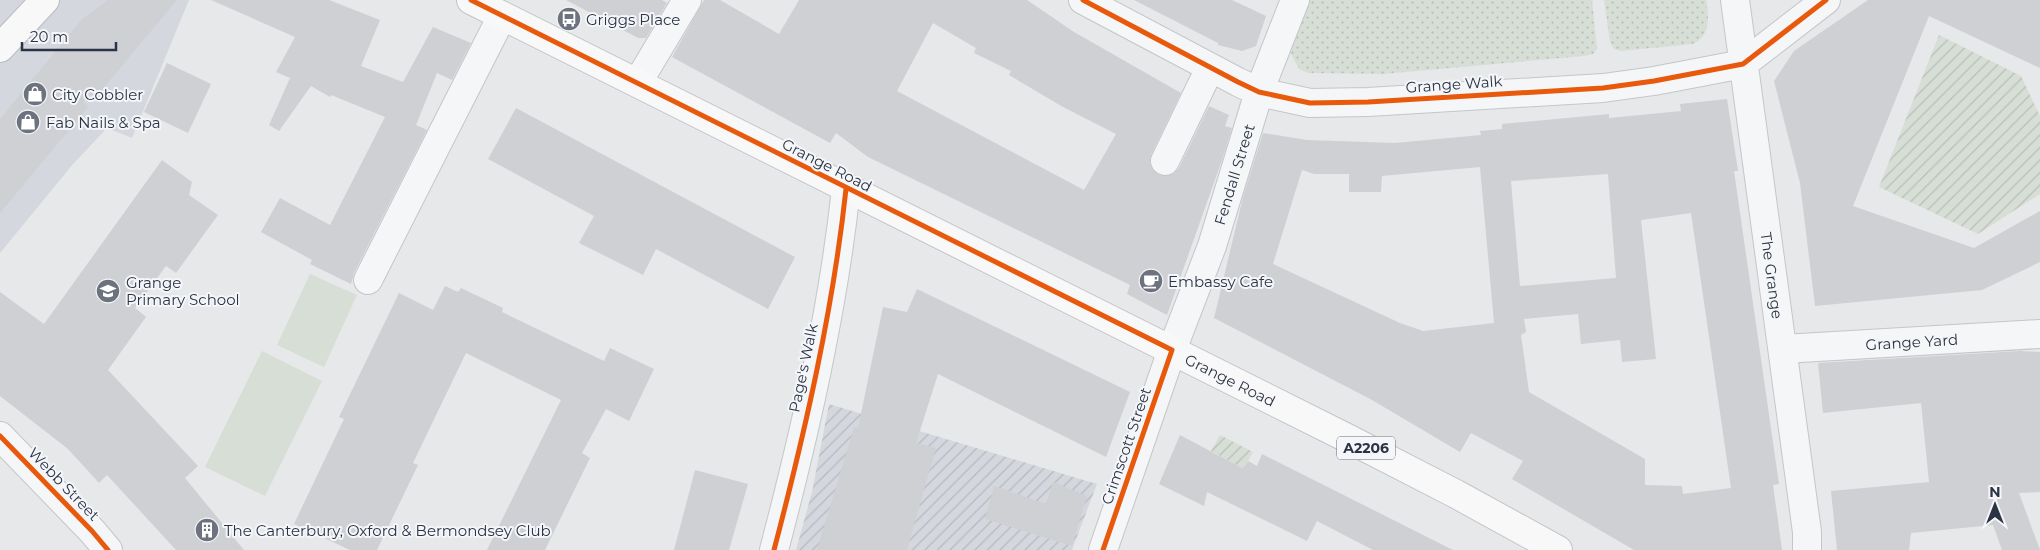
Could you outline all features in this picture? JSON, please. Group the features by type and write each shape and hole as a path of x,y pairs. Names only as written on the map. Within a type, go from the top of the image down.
{"main road":[{"path":"0,48 44,0"},
{"name":"Grange Road","path":"471,0 638,82 846,189 1172,350 1456,494 1558,550"}],"street":[{"path":"638,82 687,0"},
{"name":"Grange Walk","path":"1083,0 1259,92 1310,103 1378,102 1603,88 1654,81 1743,64 1826,0"},
{"name":"Fendall Street","path":"1172,350 1212,246 1259,92 1295,0"},
{"name":"The Grange","path":"1734,0 1807,532 1806,550"},
{"path":"368,280 502,16"},
{"path":"1165,162 1210,68"},
{"name":"Page's Walk","path":"774,550 787,500 815,371 837,259 846,189"},
{"name":"Grange Yard","path":"1782,349 2040,334"},
{"name":"Crimscott Street","path":"1103,550 1172,350"},
{"name":"Webb Street","path":"0,436 108,550"}],"shaded area":[{"path":"0,0 189,0 132,138 107,128 73,164 0,253"},
{"path":"1307,0 1592,0 1597,49 1593,54 1584,56 1383,74 1308,73 1299,69 1290,52"},
{"path":"1604,0 1706,0 1708,19 1706,31 1693,44 1621,51 1614,49 1610,42"},
{"path":"1939,35 2021,76 2040,116 2040,194 1978,234 1879,187"},
{"path":"310,274 357,295 324,367 277,345"},
{"path":"262,351 322,381 265,496 205,467"},
{"path":"829,404 1097,484 1072,550 796,550 812,492"},
{"path":"1220,435 1253,452 1244,469 1211,451"}],"building":[{"path":"108,0 177,0 96,97 88,94 83,103 88,107 0,213 0,119 82,19"},
{"path":"211,0 329,0 380,20 361,66 403,82 433,27 471,43 452,80 437,73 416,125 427,130 354,273 351,284 310,264 312,260 261,232 280,198 330,225 385,117 331,95 330,97 311,86 279,131 269,125 290,78 276,72 295,37"},
{"path":"566,0 662,0 667,3 646,38 638,38"},
{"path":"704,0 720,0 779,34 799,0 1027,0 1074,32 1181,93 1151,155 1150,163 1152,169 1159,175 1167,176 1173,174 1179,168 1209,106 1229,115 1225,126 1232,128 1167,315 1127,294 1130,285 868,157 836,133 830,143 672,57","holes":["933,23 976,48 974,53 1011,71 1009,75 1063,107 1116,134 1084,190 897,91"]},
{"path":"1134,0 1232,0 1266,16 1256,46 1242,51 1218,45 1218,43"},
{"path":"1868,0 2040,0 2040,68 1929,16 1853,206 1974,248 2040,211 2040,262 1982,290 1815,306 1800,183 1774,81 1794,51"},
{"path":"167,63 211,84 188,133 144,112"},
{"path":"1727,99 1738,171 1734,171 1779,484 1773,485 1782,550 1634,550 1512,479 1523,461 1471,433 1460,452 1372,400 1214,318 1243,197 1263,133 1307,140 1395,143 1481,135 1480,131 1502,129 1502,124 1609,114 1609,118 1681,111 1680,104","holes":["1480,167 1494,323 1423,331 1400,323 1273,264 1302,170 1314,174 1349,174 1349,192 1381,192 1382,176","1608,174 1616,278 1520,286 1511,181","1691,213 1731,488 1683,494 1682,486 1645,485 1645,459 1529,392 1521,335 1526,332 1524,319 1578,314 1581,344 1620,340 1622,362 1656,359 1641,220"]},
{"path":"516,108 795,257 768,309 656,249 643,275 579,243 594,216 488,159"},
{"path":"162,160 192,182 189,195 218,215 176,273 166,266 135,308 146,317 108,370 198,466 185,478 244,550 176,550 107,475 99,483 68,449 0,396 0,292 44,324"},
{"path":"445,286 458,292 461,288 503,308 502,312 604,361 610,348 654,369 629,421 606,409 582,453 590,458 545,550 487,550 561,400 466,353 413,463 418,465 377,550 350,550 294,524 344,419 339,417 399,293 433,310"},
{"path":"917,289 1130,392 1106,457 938,374 916,443 936,448 907,550 817,550 854,427 858,428 883,307 907,312"},
{"path":"2020,351 2040,352 2040,492 2019,493 2040,550 2002,550 1993,525 1911,533 1909,550 1837,550 1831,491 1929,482 1921,403 1823,413 1818,363"},
{"path":"1180,435 1244,469 1248,461 1257,466 1262,454 1453,550 1373,550 1317,521 1307,541 1207,492 1204,506 1159,484"},
{"path":"695,470 748,484 729,550 674,550"},
{"path":"1053,482 1087,496 1072,546 985,519 994,486 1046,504"}],"cycle path":[{"path":"471,0 1172,350 1103,550"},
{"path":"1083,0 1259,92 1310,103 1368,102 1603,88 1654,81 1743,64 1826,0"},
{"path":"774,550 817,371 834,280 846,189"},
{"path":"0,436 108,550"}],"place":[{"name":"Griggs Place","path":"569,19"},
{"name":"City Cobbler","path":"35,94"},
{"name":"Fab Nails & Spa","path":"28,122"},
{"name":"Embassy Cafe","path":"1151,281"},
{"name":"Grange Primary School","path":"108,291"},
{"name":"The Canterbury, Oxford & Bermondsey Club","path":"207,530"}]}
